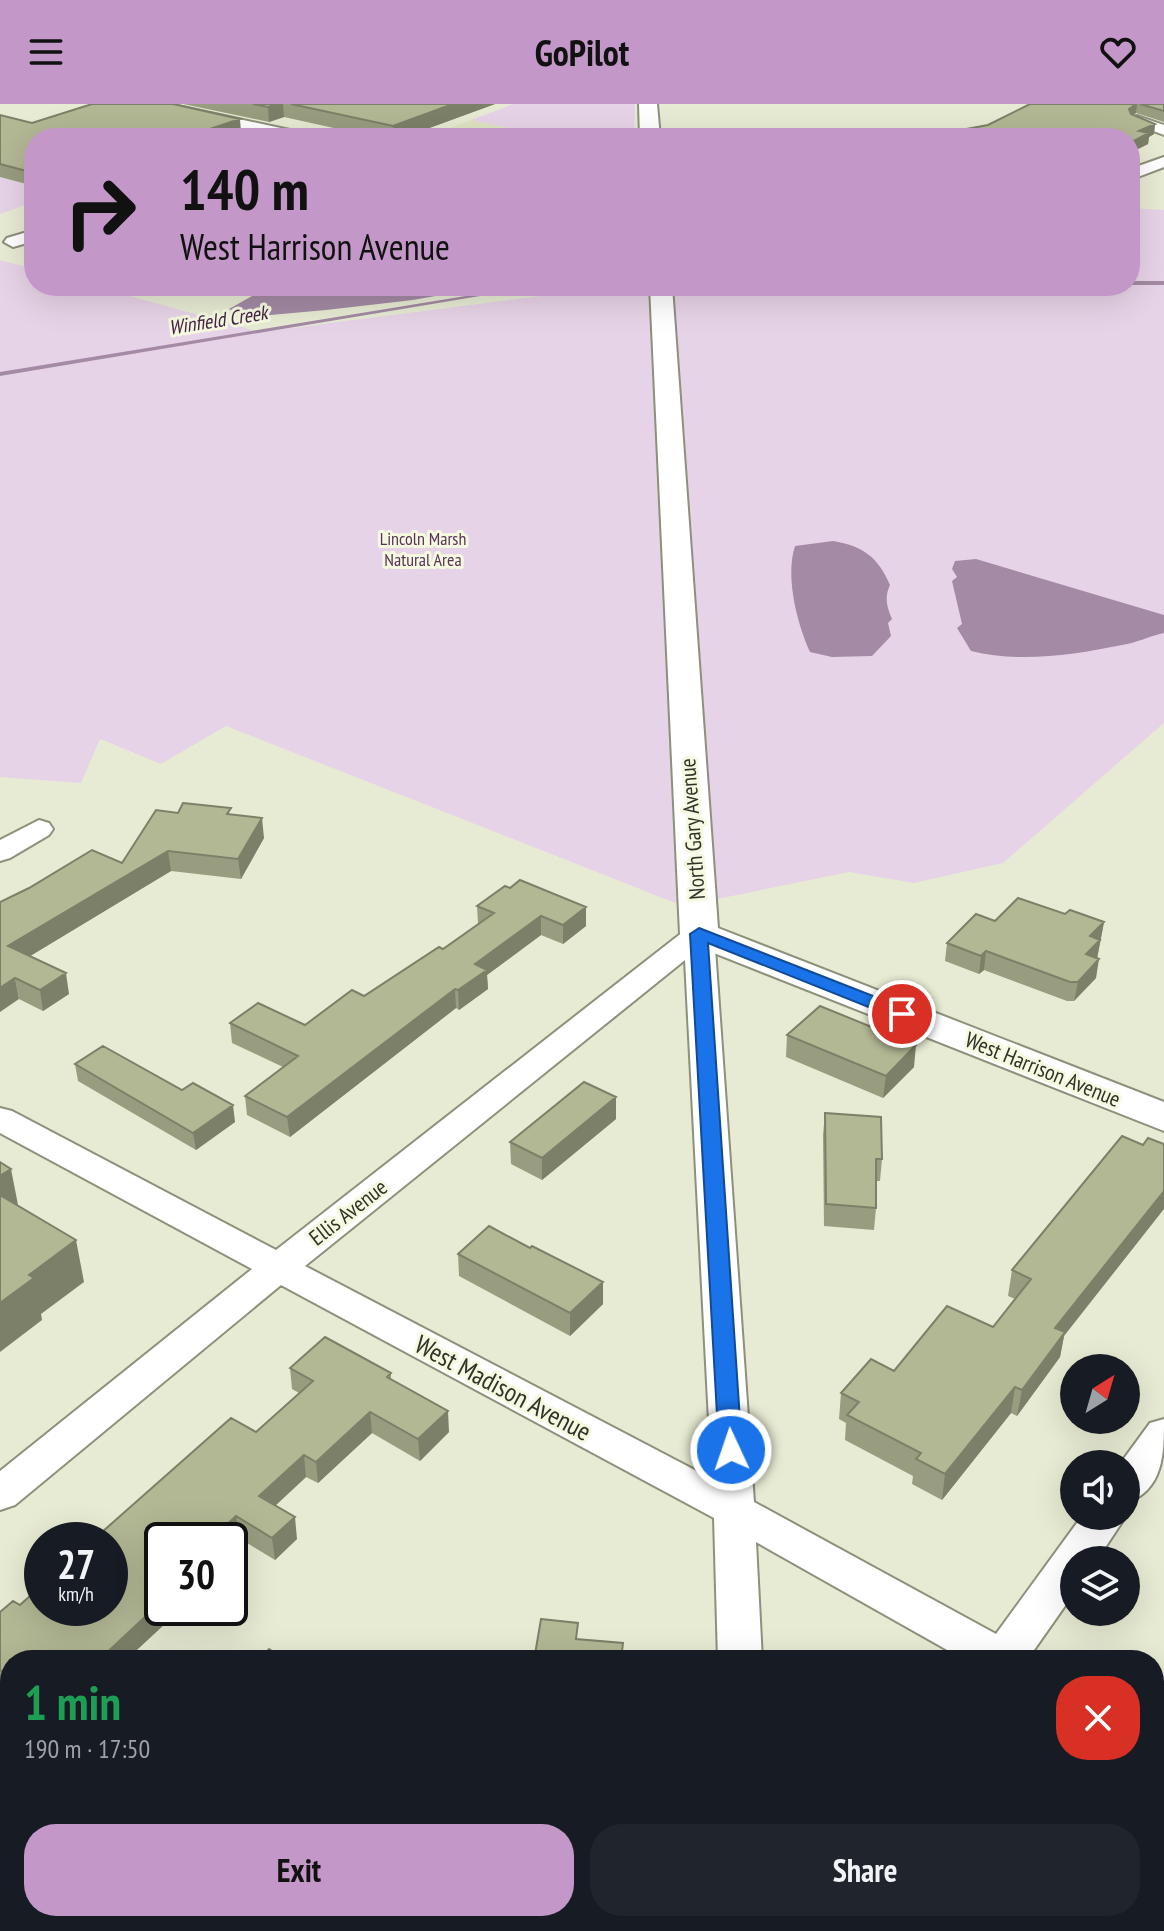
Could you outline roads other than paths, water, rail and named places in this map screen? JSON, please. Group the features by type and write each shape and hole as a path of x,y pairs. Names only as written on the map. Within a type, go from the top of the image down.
{"street":[{"path":"149,104 258,128"},
{"path":"648,104 649,128"},
{"path":"1137,120 1164,130"},
{"path":"1140,171 1164,162"},
{"path":"13,242 24,238"},
{"name":"North Gary Avenue","path":"662,296 734,1510 740,1650"},
{"path":"0,852 39,829"},
{"name":"West Harrison Avenue","path":"699,934 1164,1117"},
{"name":"Ellis Avenue","path":"0,1494 277,1269 699,934"},
{"name":"West Madison Avenue","path":"0,1119 734,1510 985,1650"},
{"path":"1140,1467 1164,1434"},
{"path":"1010,1650 1095,1530"}],"waterway":[{"name":"Winfield Creek","path":"1140,283 1164,283"},
{"name":"Winfield Creek","path":"0,374 476,296"}],"park label":[{"name":"Lincoln Marsh Natural Area","path":"423,549"}]}
